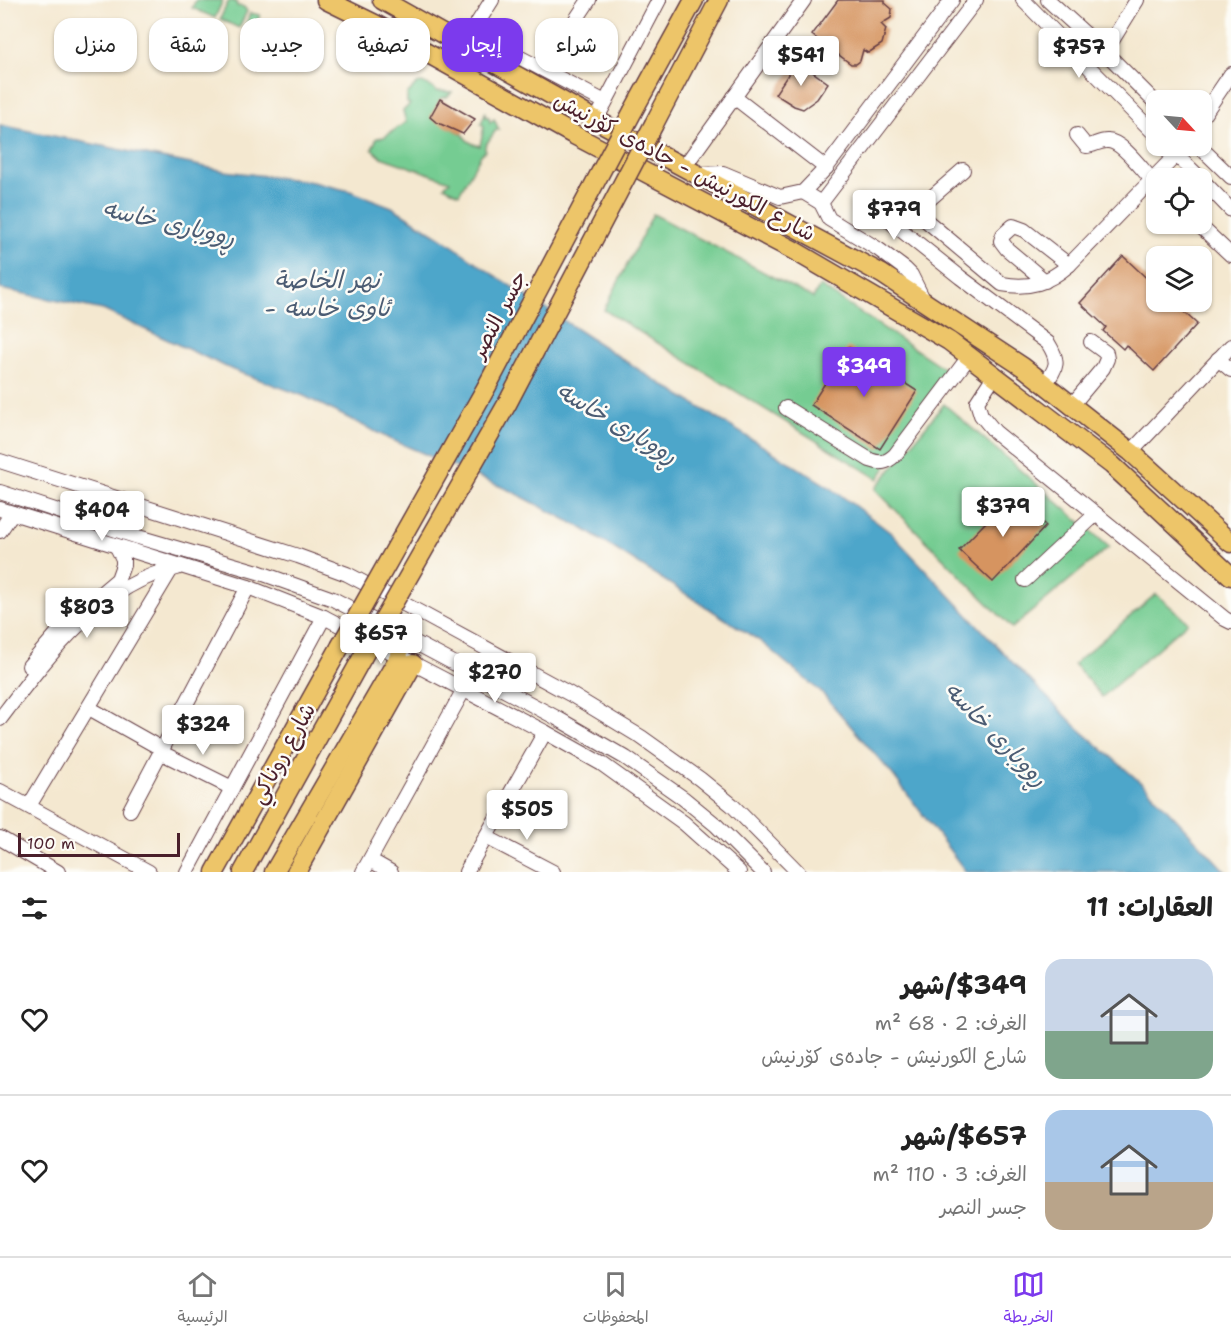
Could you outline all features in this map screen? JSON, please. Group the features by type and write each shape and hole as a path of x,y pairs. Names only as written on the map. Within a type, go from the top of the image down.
{"main road":[{"name":"شارع الكورنيش - جادەی کۆرنیش","path":"326,0 375,24 574,135 793,250 949,341 968,358 1112,465 1231,576"},
{"name":"جسر النصر","path":"340,647 486,388 694,0"},
{"name":"شارع روناكي","path":"248,867 362,658 507,404 719,0"},
{"name":"شارع الكورنيش - جادەی کۆرنیش","path":"390,2 442,27"},
{"name":"شارع الكورنيش - جادەی کۆرنیش","path":"520,72 596,120 882,274 1023,367 1131,452 1229,540"},
{"name":"شارع روناكي","path":"214,872 340,647"},
{"path":"274,872 406,661"},
{"path":"296,872 406,661"}],"street":[{"path":"480,18 492,0"},
{"path":"577,18 589,0"},
{"path":"596,120 660,0"},
{"path":"804,0 734,97 692,170 723,173 780,197 804,192 826,168 952,0"},
{"path":"821,204 976,0"},
{"path":"1023,0 1146,125"},
{"path":"1048,0 1146,93"},
{"path":"1105,52 1137,0"},
{"path":"549,72 605,102"},
{"path":"1212,102 1231,74"},
{"path":"734,97 826,168"},
{"path":"1077,135 1086,146 1093,146 1102,141 1112,141 1121,146 1146,173"},
{"path":"1178,156 1190,168"},
{"path":"1209,156 1231,177"},
{"path":"963,170 924,204 922,217 1002,284 1014,286 1040,284 1055,277 1146,190"},
{"path":"1212,190 1231,210"},
{"path":"804,192 821,204 829,219 878,249 905,269 911,275 925,303"},
{"path":"891,222 960,278 1048,343 1056,356 1056,369 1045,384"},
{"path":"1045,281 1007,249 1002,241 1003,235 1013,226 1024,230 1070,264"},
{"path":"1209,234 1231,255"},
{"path":"1071,405 1103,368 1107,359 1106,353 1091,342"},
{"path":"1131,452 1231,346"},
{"path":"786,408 870,460 885,463 895,455 968,358"},
{"path":"1218,359 1231,370"},
{"path":"994,376 977,402 981,415 995,432 1225,619 1231,621"},
{"path":"0,460 298,556 347,574 570,694 641,737 732,805 798,872"},
{"path":"0,492 138,537 284,580 333,599 626,758 683,798 716,825 763,872"},
{"path":"0,531 6,511 178,567 209,574 324,617 602,764 658,802 739,872"},
{"path":"1025,580 1096,514"},
{"path":"0,719 63,640 111,592 123,570 123,559 117,547"},
{"path":"209,574 213,558"},
{"path":"0,705 53,638 83,607 152,574 178,567"},
{"path":"29,806 178,567"},
{"path":"130,810 248,587"},
{"path":"187,872 324,617"},
{"path":"391,872 366,866 463,690"},
{"path":"488,703 533,706"},
{"path":"88,708 161,751 232,788"},
{"path":"466,872 545,732"},
{"path":"0,791 149,872"},
{"path":"716,825 732,805"},
{"path":"486,837 553,872"},
{"path":"0,838 58,872"}],"green space":[{"path":"196,0 223,0 215,18 192,8"},
{"path":"232,0 237,3 237,6 244,7 247,11 244,18 240,18 239,28 228,23 228,18 220,18 228,2"},
{"path":"250,13 260,15 259,18 248,18"},
{"path":"420,83 427,84 437,91 452,92 447,97 441,98 431,118 463,134 475,145 480,146 484,126 481,124 485,113 490,123 494,119 499,130 496,130 485,146 485,151 459,194 444,186 450,181 381,157 372,149 377,138 384,137 406,122 403,111 410,104 407,103 407,94"},
{"path":"653,214 813,298 820,286 951,373 878,479 604,310"},
{"path":"944,404 1109,547 1012,628 875,489"},
{"path":"1156,594 1188,622 1102,697 1074,664"}],"water":[{"name":"نهر الخاصة - ئاوی خاسە","path":"0,125 225,171 308,181 350,191 392,207 647,375 831,488 891,533 1014,664 1077,727 1147,788 1226,872 966,872 893,775 822,693 760,641 582,528 511,491 390,439 304,396 233,370 103,310 0,289"}],"building":[{"path":"838,0 885,0 885,3 892,9 891,18 881,24 886,29 882,44 868,53 863,50 860,61 856,64 851,64 812,35"},
{"path":"797,61 828,83 817,99 803,109 775,94"},
{"path":"440,99 475,119 463,134 430,117"},
{"path":"1123,256 1146,278 1146,312 1184,312 1197,324 1154,371 1126,345 1123,349 1103,331 1106,327 1080,303"},
{"path":"848,347 917,391 880,449 811,405"},
{"path":"1013,494 1046,526 993,582 959,550"}],"water label":[{"name":"ڕووباری خاسە","path":"169,223"},
{"name":"ڕووباری خاسە","path":"617,423"},
{"name":"ڕووباری خاسە","path":"996,734"}]}
